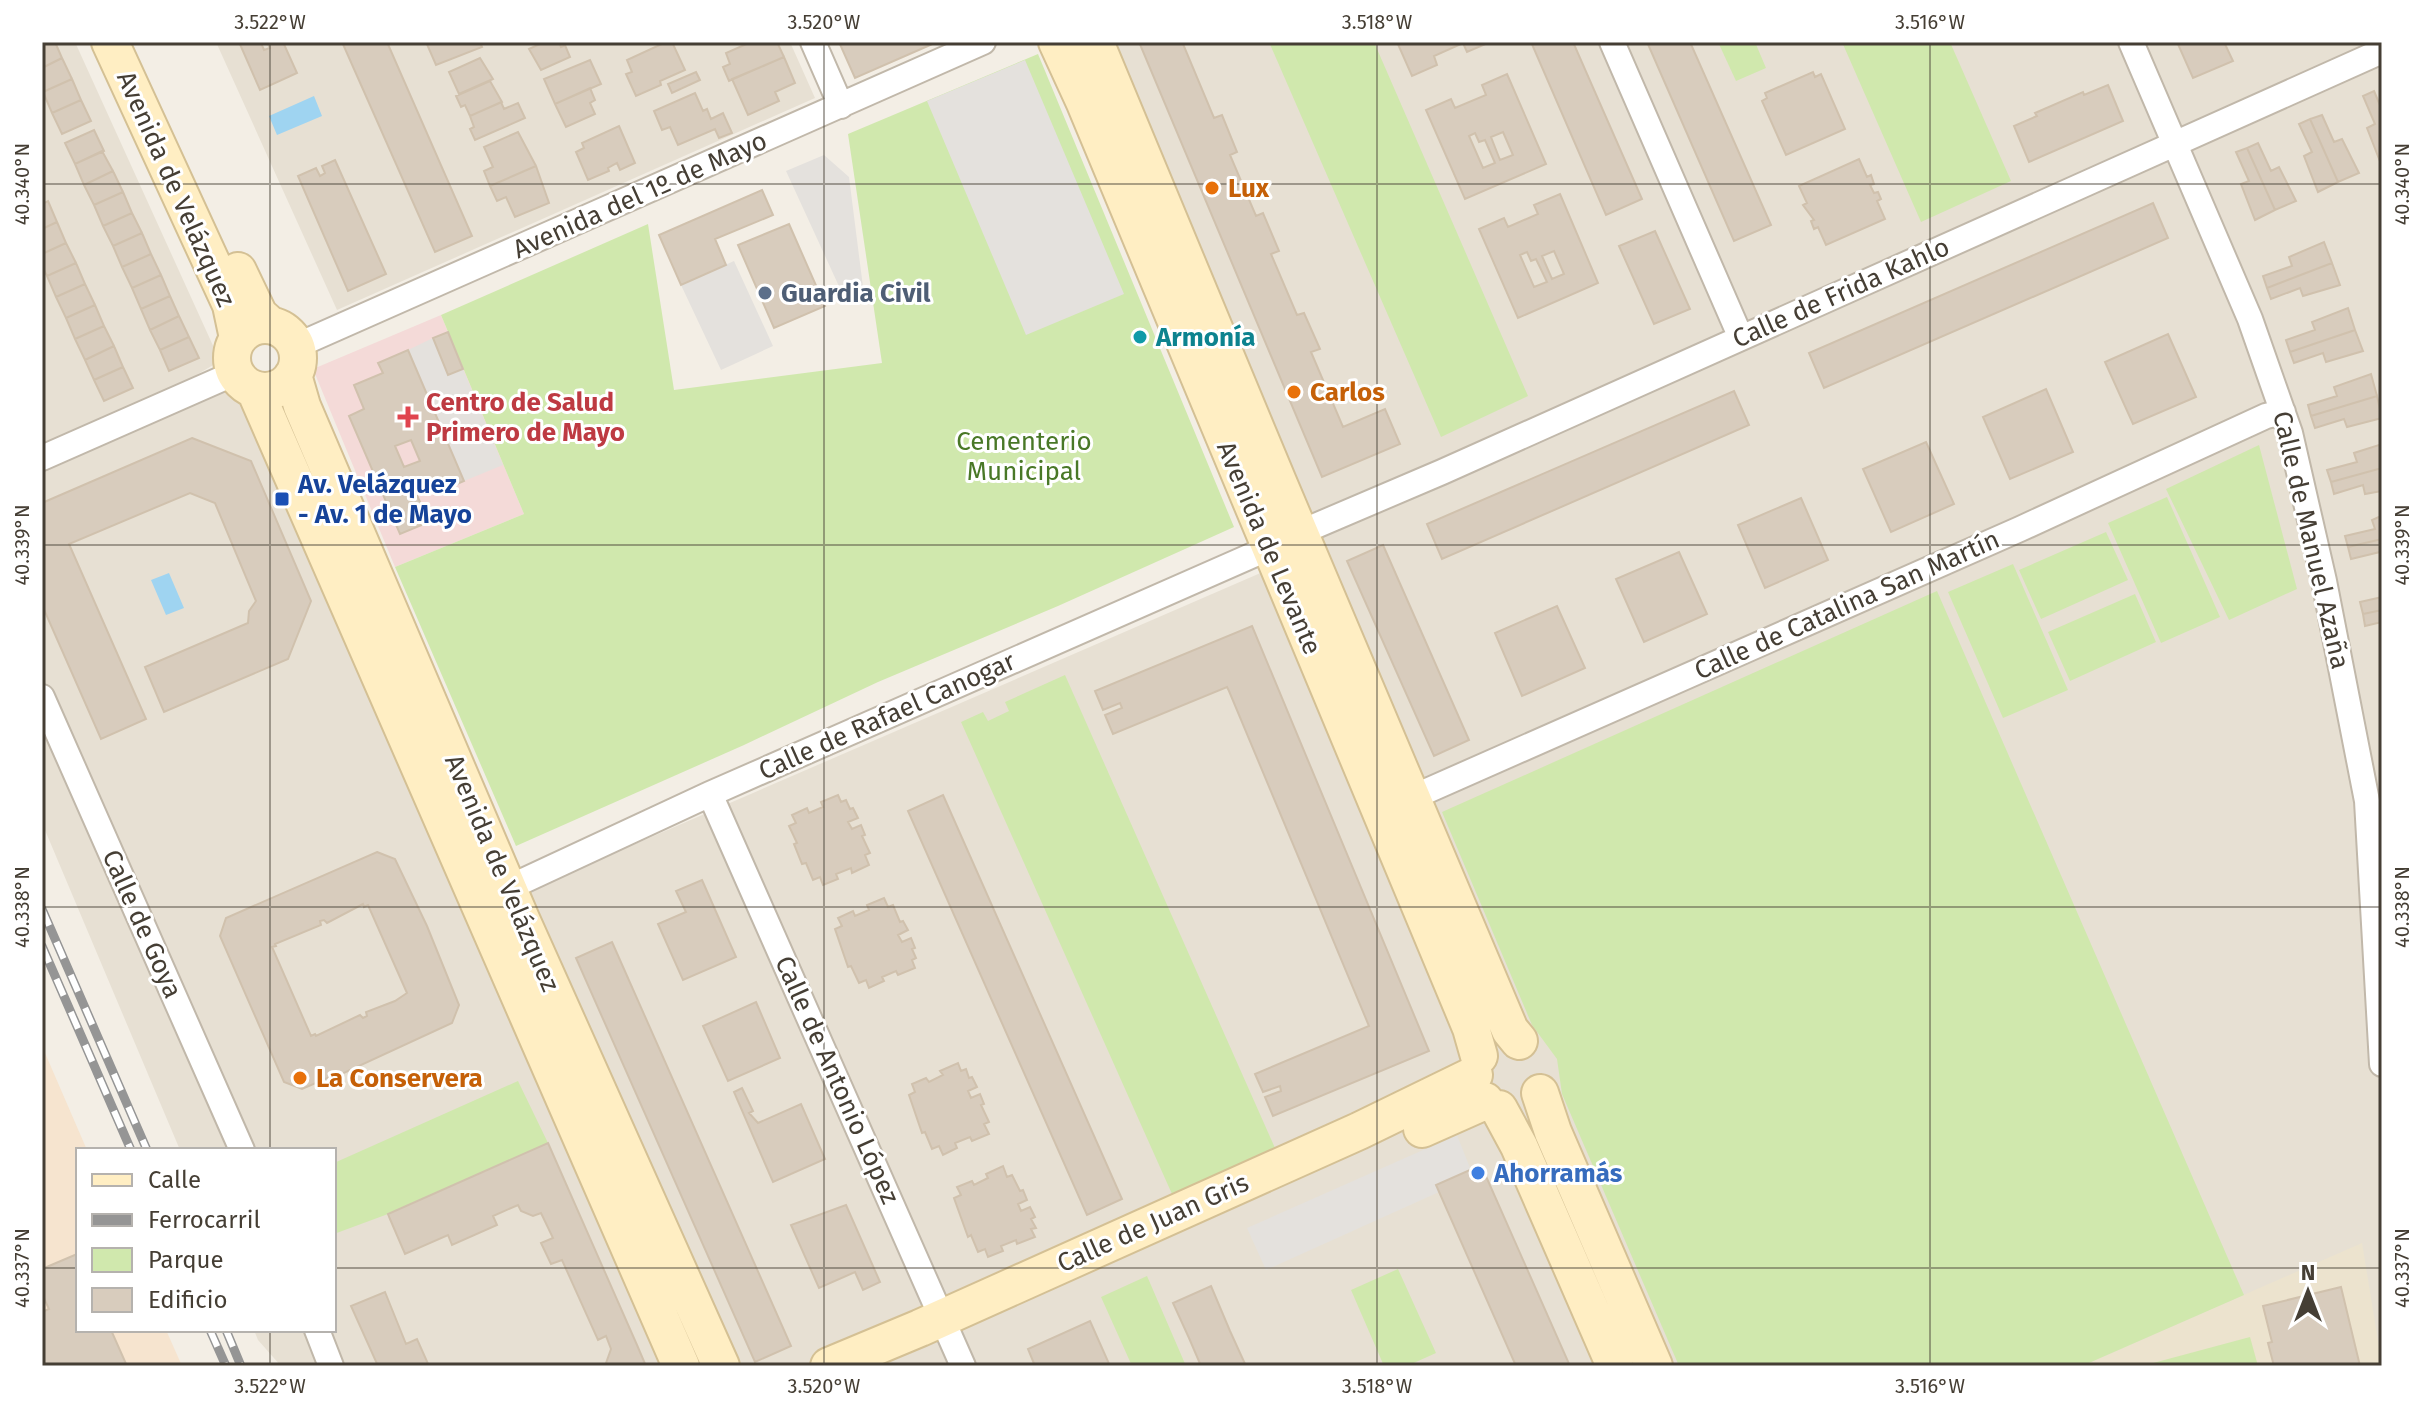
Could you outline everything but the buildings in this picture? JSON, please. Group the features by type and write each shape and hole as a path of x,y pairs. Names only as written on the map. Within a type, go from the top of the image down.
{"street":[{"name":"Avenida de Velázquez","path":"110,42 231,305 264,358 302,406 508,888 721,1366"},
{"name":"Avenida de Velázquez","path":"134,42 259,315 264,358 681,1366"},
{"path":"813,42 841,106"},
{"name":"Avenida del 1º de Mayo","path":"42,458 983,42"},
{"name":"Avenida de Levante","path":"1057,42 1284,540 1411,798 1510,1030 1519,1041"},
{"name":"Avenida de Levante","path":"1095,42 1471,1028 1484,1085 1519,1146 1615,1366"},
{"path":"1612,42 1741,338"},
{"name":"Calle de Manuel Azaña","path":"2131,42 2250,319 2283,412 2324,581 2367,801 2382,1064"},
{"name":"Calle de Frida Kahlo","path":"1284,540 2382,51"},
{"name":"Calle de Catalina San Martín","path":"1411,798 2020,529 2266,416 2283,412"},
{"name":"Calle de Rafael Canogar","path":"508,888 710,794 1284,540"},
{"name":"Calle de Goya","path":"42,697 241,1148"},
{"name":"Calle de Antonio López","path":"710,794 951,1340"},
{"path":"1504,1040 1519,1041 1534,1050 1544,1067 1545,1076 1540,1093 1522,1108 1511,1111 1484,1085 1490,1046 1504,1040"},
{"name":"Calle de Juan Gris","path":"877,1366 951,1340 1372,1125 1484,1085"},
{"path":"1540,1093 1553,1132 1654,1366"},
{"path":"318,1332 331,1366"},
{"name":"Calle de Juan Gris","path":"829,1366 951,1340"}],"shaded area":[{"path":"42,42 75,42 220,361 100,432 235,373 499,903 1293,559 1076,42 2382,42 2382,1366 281,1366 255,1332 336,1332 336,1148 179,1148 42,823"},
{"path":"216,42 790,42 815,98 337,310"},
{"path":"1025,60 1124,294 1026,335 927,101"},
{"path":"824,155 849,177 863,287 843,295 786,171"},
{"path":"734,261 773,346 721,370 681,285"},
{"name":"Centro de Salud Primero de Mayo","path":"441,315 524,514 395,567 313,369"},
{"path":"433,338 448,375 463,369 503,465 464,481 408,350"},
{"path":"42,1046 86,1148 76,1148 76,1332 167,1332 182,1366 42,1366"},
{"path":"1457,1135 1471,1170 1439,1192 1266,1270 1247,1228"},
{"path":"2362,1243 2382,1366 2082,1366"}],"green space":[{"path":"1269,42 1374,42 1528,396 1441,437"},
{"path":"1718,42 1755,42 1766,68 1736,81"},
{"path":"1842,42 1950,42 2011,181 1921,222"},
{"name":"Cementerio Municipal","path":"1038,54 1234,527 878,682 516,846 395,567 524,514 441,315 648,224 674,390 882,363 848,134"},
{"path":"2259,445 2297,589 2229,620 2166,489"},
{"path":"2167,497 2220,617 2161,643 2108,523"},
{"path":"2106,532 2128,580 2041,619 2019,570"},
{"path":"2013,564 2068,690 2003,718 1948,592"},
{"path":"1937,591 2244,1295 2082,1366 1679,1366 1562,1094 1557,1059 1532,1025 1442,812"},
{"path":"2135,594 2156,642 2070,681 2048,632"},
{"path":"1065,675 1275,1148 1172,1194 961,722 983,712 988,721 1009,711 1005,702"},
{"path":"518,1081 548,1143 388,1214 336,1233 336,1162"},
{"path":"1398,1269 1436,1353 1407,1366 1384,1366 1351,1290"},
{"path":"1147,1276 1186,1366 1132,1366 1101,1297"},
{"path":"2250,1337 2258,1366 2142,1366"}],"water":[{"path":"314,96 322,116 277,135 269,116"},
{"path":"169,573 184,608 166,615 151,580"}],"railway":[{"path":"42,909 146,1148"},
{"path":"42,946 130,1148"},
{"path":"211,1332 226,1366"},
{"path":"227,1332 241,1366"}],"place":[{"name":"Lux","path":"1212,188"},
{"name":"Guardia Civil","path":"765,293"},
{"name":"Armonía","path":"1140,337"},
{"name":"Carlos","path":"1294,392"},
{"name":"Centro de Salud Primero de Mayo","path":"408,417"},
{"name":"Av. Velázquez - Av. 1 de Mayo","path":"282,499"},
{"name":"La Conservera","path":"300,1078"},
{"name":"Ahorramás","path":"1478,1173"}]}
